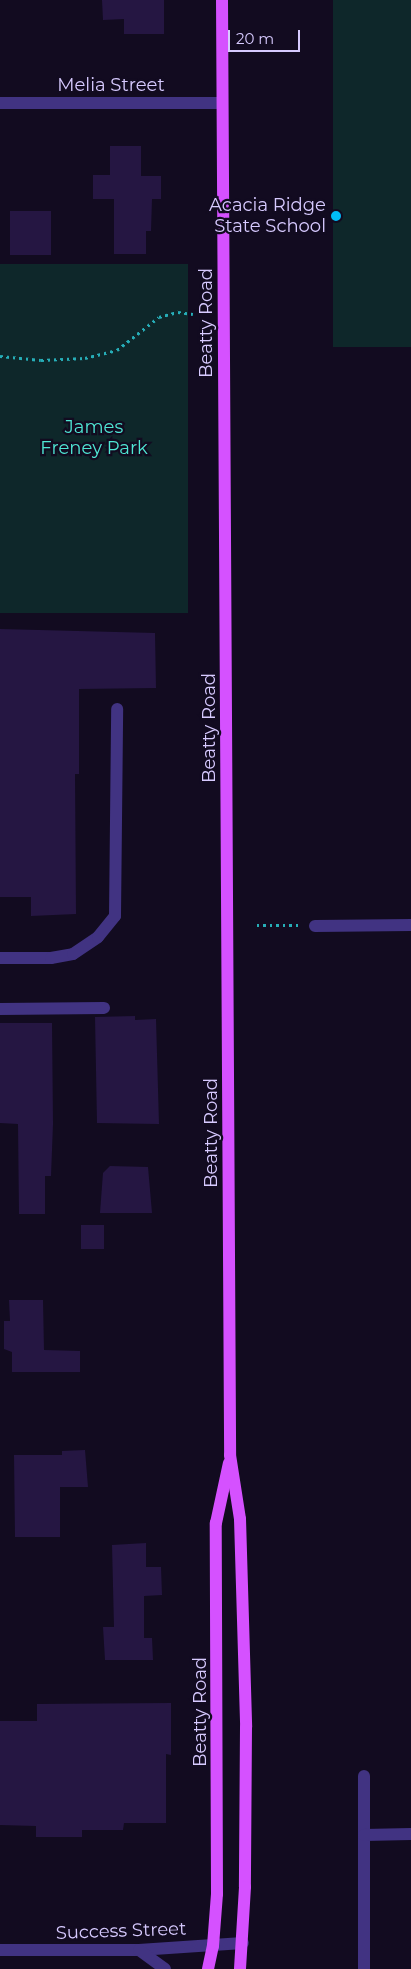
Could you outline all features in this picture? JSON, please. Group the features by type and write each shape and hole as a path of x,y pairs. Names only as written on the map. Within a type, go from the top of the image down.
{"main road":[{"name":"Beatty Road","path":"222,0 230,1455 240,1519 245,1655 243,1943 240,1969"},
{"name":"Beatty Road","path":"208,1969 213,1946 218,1684 216,1523 230,1455"}],"street":[{"name":"Melia Street","path":"0,103 222,103"},
{"path":"0,958 51,958 74,954 98,937 115,916 117,709"},
{"path":"315,926 411,925"},
{"path":"0,1009 104,1008"},
{"path":"364,1776 364,1969"},
{"path":"364,1835 411,1834"},
{"name":"Success Street","path":"0,1950 139,1950 243,1943"},
{"path":"139,1950 165,1969"}],"path":[{"path":"0,356 42,360 86,358 117,350 160,317 178,312 193,314"},
{"path":"257,925 315,926"}],"green space":[{"path":"333,0 411,0 411,347 333,347"},
{"name":"James Freney Park","path":"0,264 188,264 188,613 0,613"}],"building":[{"path":"102,0 164,0 164,34 124,34 124,19 103,20"},
{"path":"110,146 141,146 141,176 161,176 161,199 152,199 151,231 146,231 146,254 114,254 114,199 93,199 93,175 110,175"},
{"path":"10,211 51,211 51,255 10,255"},
{"path":"0,629 155,633 156,688 79,689 79,774 75,774 76,914 31,916 31,897 0,897"},
{"path":"135,1016 135,1020 156,1019 159,1124 97,1123 95,1017"},
{"path":"0,1023 52,1023 53,1124 51,1176 45,1176 45,1214 19,1214 18,1124 0,1123"},
{"path":"110,1166 148,1167 152,1213 100,1213 103,1173"},
{"path":"81,1225 104,1225 104,1249 81,1249"},
{"path":"9,1300 43,1300 44,1350 80,1351 80,1372 12,1372 12,1352 4,1349 4,1321 10,1321"},
{"path":"85,1450 88,1487 60,1487 60,1537 15,1537 14,1455 62,1455 62,1451"},
{"path":"146,1543 146,1567 161,1567 162,1595 144,1596 144,1638 152,1638 153,1660 105,1660 103,1627 114,1627 112,1545"},
{"path":"171,1703 171,1755 166,1754 166,1823 124,1823 123,1830 82,1830 82,1837 36,1837 36,1826 0,1825 0,1721 37,1721 37,1704"}],"place":[{"name":"Acacia Ridge State School","path":"336,216"}]}
